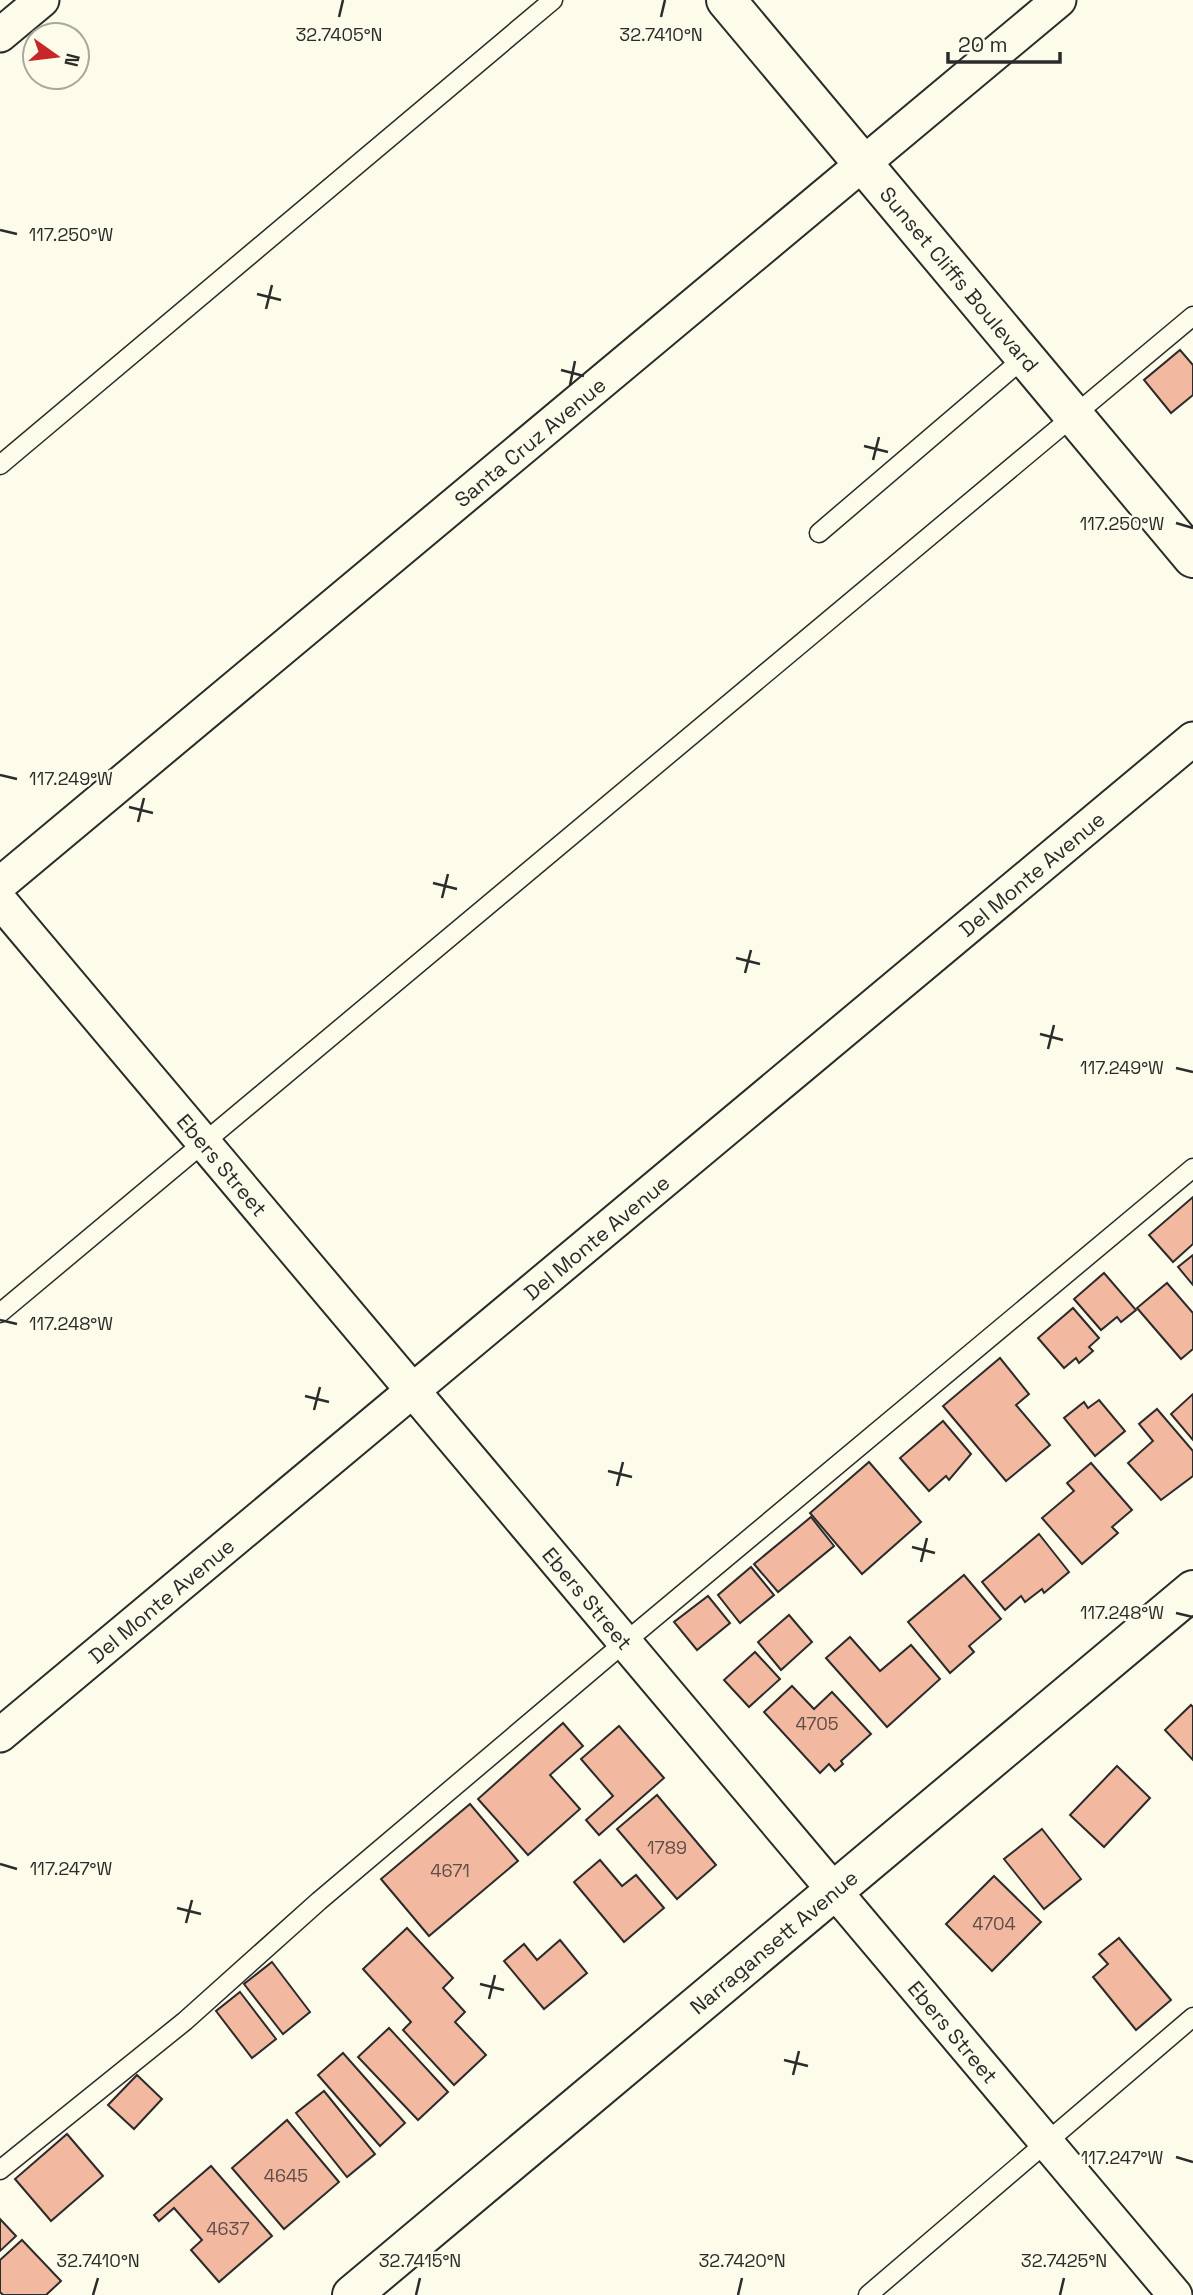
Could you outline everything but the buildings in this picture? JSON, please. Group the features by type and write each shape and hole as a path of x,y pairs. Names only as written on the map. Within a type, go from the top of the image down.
{"street":[{"path":"0,35 42,0"},
{"name":"Sunset Cliffs Boulevard","path":"726,0 1193,558"},
{"name":"Santa Cruz Avenue","path":"0,884 1059,0"},
{"name":"Del Monte Avenue","path":"0,1735 1193,739"},
{"name":"Ebers Street","path":"0,901 1175,2295"},
{"name":"Narragansett Avenue","path":"352,2295 1193,1590"}],"lane":[{"path":"0,465 554,0"},
{"path":"0,1313 1076,417 1193,316"},
{"path":"819,533 1025,357"},
{"path":"0,2170 185,2021 319,1901 1193,1168"},
{"path":"868,2295 1193,2017"}]}
